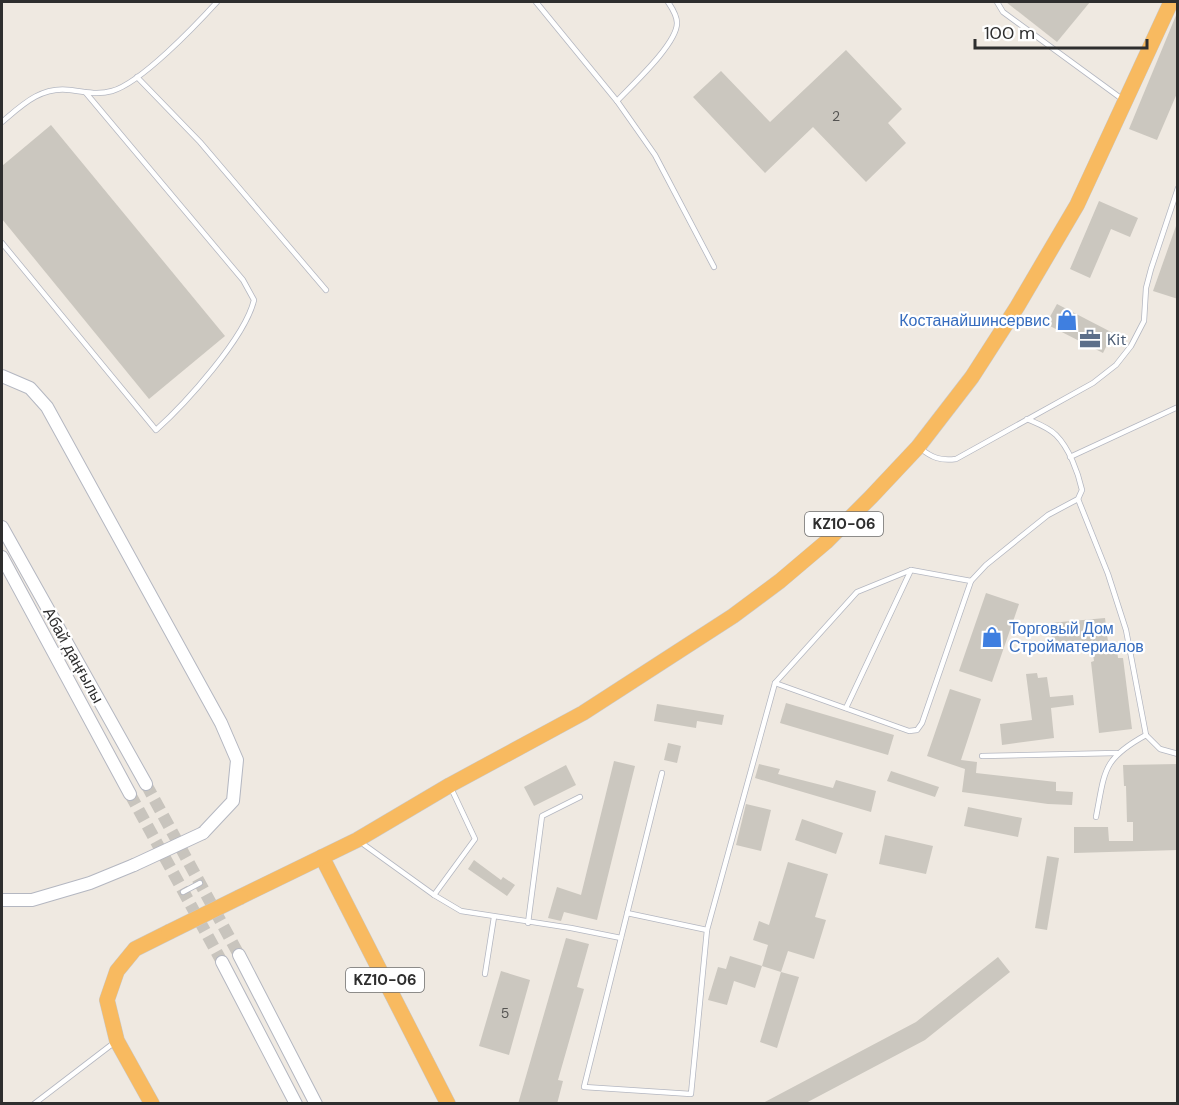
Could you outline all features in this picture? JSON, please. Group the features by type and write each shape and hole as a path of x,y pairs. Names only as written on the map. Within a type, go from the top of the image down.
{"highway":[{"name":"KZ10-06","path":"152,1104 117,1041 107,1000 117,971 135,949 357,840 450,785 584,713 752,602 825,542 918,447 972,377 1017,307 1077,205 1171,2"},
{"name":"KZ10-06","path":"322,857 448,1104"}],"main road":[{"path":"2,376 30,388 47,407 221,723 237,760 233,801 203,833 90,883 32,900 2,900"},
{"name":"Абай даңғылы","path":"2,527 146,784"},
{"name":"Абай даңғылы","path":"2,557 130,794"},
{"path":"239,955 316,1104"},
{"path":"222,962 296,1104"}],"lane":[{"path":"2,122 30,99 47,91 67,90 86,93 114,91 137,77 187,35 217,2"},
{"path":"536,2 617,101 655,155 714,267"},
{"path":"617,101 660,56 674,34 677,23 675,13 668,2"},
{"path":"998,2 1003,12 1125,101"},
{"path":"137,77 200,142 326,290"},
{"path":"2,243 156,430 181,406 245,325 254,300 243,280 86,93"},
{"path":"918,447 929,456 942,461 956,459 1094,383 1116,365 1131,346 1144,321 1146,288 1178,188"},
{"path":"1070,458 1178,407"},
{"path":"1027,419 1056,435 1070,458 1082,490 1078,500 1108,574 1126,630 1146,735 1160,749 1178,754"},
{"path":"775,683 909,731 917,730 922,723 971,581 986,565 1035,525 1067,504 1078,500"},
{"path":"662,773 584,1086 691,1094 707,930 775,683 857,592 911,570 971,581"},
{"path":"846,708 911,570"},
{"path":"1096,817 1108,765 1117,753 1146,735"},
{"path":"982,756 1117,753"},
{"path":"434,895 475,839 450,785"},
{"path":"528,923 542,816 580,797"},
{"path":"357,840 460,911 621,938"},
{"path":"183,892 200,883"},
{"path":"627,913 707,930"},
{"path":"485,974 494,917"},
{"path":"34,1104 117,1041"}],"building":[{"path":"1006,2 1090,2 1057,42"},
{"path":"1177,13 1178,91 1157,140 1129,129"},
{"path":"846,50 902,109 888,123 906,143 866,182 813,127 765,173 693,97 721,71 770,122"},
{"path":"51,125 225,336 149,399 2,219 2,166"},
{"path":"1099,201 1138,218 1130,237 1111,229 1090,278 1070,269"},
{"path":"1176,226 1178,227 1178,299 1153,291"},
{"path":"1057,304 1113,333 1103,353 1046,324"},
{"path":"986,593 1019,604 992,682 959,671"},
{"path":"1105,618 1109,650 1117,649 1118,658 1123,658 1132,729 1099,733 1091,662 1094,661 1091,641 1065,644 1066,649 1053,650 1050,623"},
{"path":"1037,673 1038,678 1047,677 1050,697 1073,695 1074,705 1051,708 1054,738 1002,745 1000,724 1032,720 1026,674"},
{"path":"950,689 981,699 961,760 977,762 976,773 1056,782 1056,791 1073,792 1072,805 1048,804 962,792 965,769 927,756"},
{"path":"786,703 894,735 888,755 780,723"},
{"path":"657,704 724,715 722,725 697,721 696,728 654,721"},
{"path":"668,743 681,746 677,763 664,760"},
{"path":"614,761 635,766 597,920 564,912 561,921 548,918 557,887 581,895"},
{"path":"759,764 780,769 778,774 833,788 836,780 876,791 871,812 755,778"},
{"path":"1178,764 1178,850 1074,853 1074,827 1108,827 1109,841 1133,841 1133,822 1127,822 1123,765"},
{"path":"566,765 576,785 534,806 524,787"},
{"path":"891,771 939,787 935,797 887,781"},
{"path":"746,804 771,810 761,851 736,845"},
{"path":"968,807 1022,818 1018,837 964,826"},
{"path":"802,819 843,833 836,854 795,840"},
{"path":"885,835 933,846 926,874 879,864"},
{"path":"1047,856 1059,858 1047,930 1035,928"},
{"path":"474,860 501,880 503,877 515,885 507,896 468,869"},
{"path":"788,862 828,874 815,917 826,920 814,959 788,951 781,972 762,966 768,945 753,940 759,921 769,925"},
{"path":"566,938 589,944 577,987 584,989 558,1080 563,1081 557,1104 518,1104"},
{"path":"730,956 762,966 755,988 734,981 727,1005 708,1000 718,967 726,969"},
{"path":"998,957 1010,972 925,1040 804,1104 761,1104 916,1022"},
{"path":"501,971 530,980 509,1055 479,1046"},
{"path":"781,972 799,977 777,1048 760,1042"}],"tunnel":[{"path":"146,784 239,955"},
{"path":"130,794 222,962"}],"place":[{"name":"Костанайшинсервис","path":"1067,320"},
{"name":"Kit","path":"1090,339"},
{"name":"Торговый Дом Стройматериалов","path":"992,637"}]}
